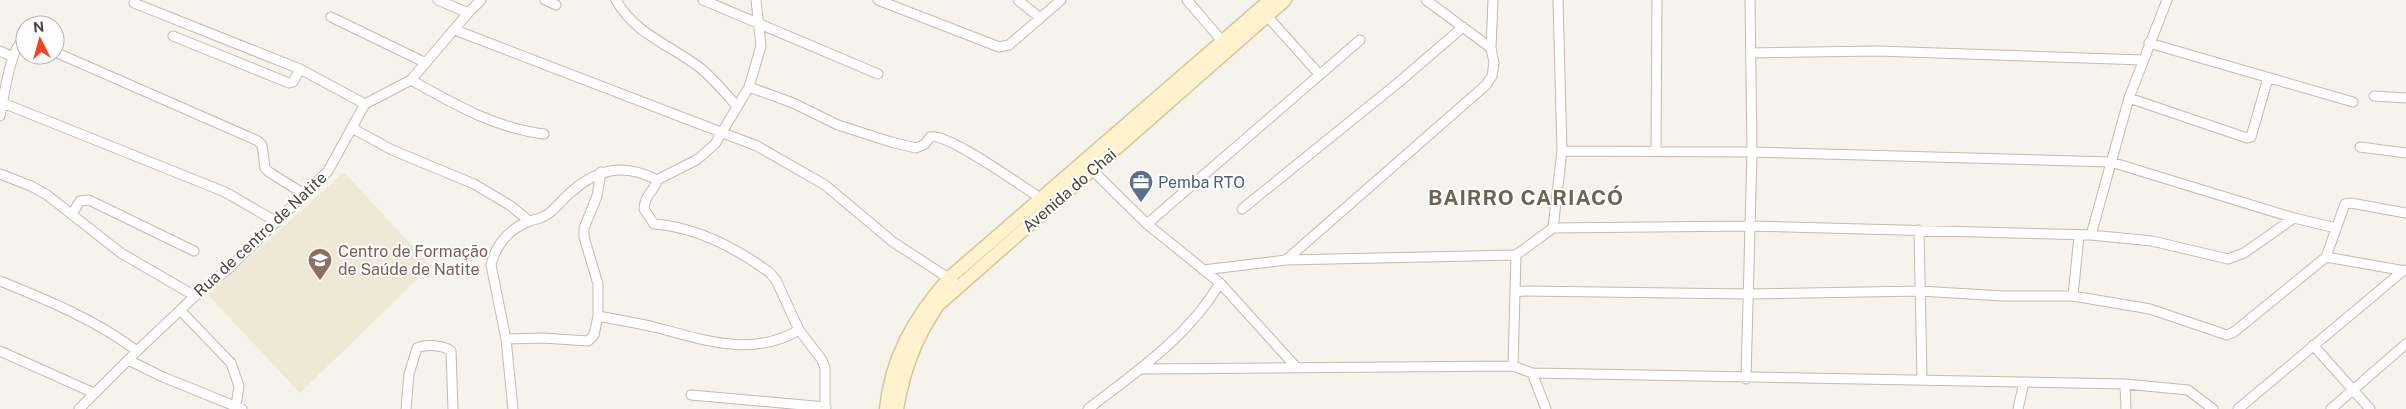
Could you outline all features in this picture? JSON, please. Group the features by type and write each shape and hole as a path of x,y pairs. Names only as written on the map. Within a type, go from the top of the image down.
{"main road":[{"name":"Avenida do Chai","path":"886,409 892,371 902,345 919,315 1042,199 1270,0"},
{"name":"Avenida do Chai","path":"897,409 903,373 918,338 954,281 1092,170 1285,0"}],"street":[{"path":"438,0 468,13"},
{"path":"134,3 300,69 365,104 411,80 481,0"},
{"path":"545,0 556,5"},
{"path":"616,0 627,17 646,34 699,67 737,106"},
{"path":"703,0 759,22 878,74"},
{"path":"691,395 825,408 825,368 822,360 799,330 776,280 769,272 711,239 681,227 654,224 646,216 644,202 646,194 656,184 657,180 698,158 715,144 748,87 761,46 756,0"},
{"path":"878,0 999,47 1009,45 1061,0"},
{"path":"1018,0 1040,18"},
{"path":"1187,0 1222,41"},
{"path":"1426,0 1491,48"},
{"path":"1286,260 1486,85 1494,70 1491,48 1493,0"},
{"path":"1553,228 1562,151 1558,0"},
{"path":"1656,151 1657,0"},
{"path":"1746,378 1752,152 1750,0"},
{"path":"2091,235 2129,98 2167,0"},
{"path":"1266,16 1319,74"},
{"path":"331,17 426,63"},
{"path":"1242,209 1399,82 1463,27"},
{"path":"455,30 722,132 785,160 825,185 894,242 954,281"},
{"path":"173,36 289,83 293,82 300,69"},
{"path":"1147,224 1360,40"},
{"path":"2149,43 2353,102"},
{"path":"0,51 13,57"},
{"path":"1751,53 1877,51 2143,60"},
{"path":"0,116 15,52"},
{"path":"65,56 258,141 262,145 264,162 269,172 304,194"},
{"path":"2129,98 2246,138 2251,137 2268,78"},
{"path":"411,80 465,110 498,124 521,131 544,134"},
{"path":"748,87 793,103 838,125 892,142 916,148 925,144 930,137 939,137 965,149 1042,199"},
{"path":"2374,96 2406,98"},
{"path":"3,103 225,192 277,222"},
{"name":"Rua de centro de Natite","path":"80,409 136,351 195,296 227,270 328,171 365,104"},
{"path":"352,128 392,150 452,173 474,184 511,206 529,221"},
{"path":"2360,147 2406,153"},
{"path":"1562,151 1752,152 2111,162 2294,218 2336,228"},
{"path":"513,409 506,339 491,265 494,253 514,229 548,214 588,178 601,172 619,169 640,171 657,180"},
{"path":"1092,170 1147,224 1220,283 1297,368"},
{"path":"506,339 543,338 588,341 594,335 598,316 598,284 584,237 584,228 597,196 601,172"},
{"path":"0,174 31,186 72,214 122,253 195,296"},
{"path":"72,214 80,201 89,200 194,251"},
{"path":"1515,291 1748,294 1920,291 2003,296 2073,296 2150,309 2226,335 2234,332 2326,257 2344,207 2350,203 2406,213"},
{"path":"1204,270 1286,260 1516,255 1553,228 1750,226 1999,231 2079,236 2091,235 2152,241 2228,259 2244,253 2294,218"},
{"path":"1919,230 1922,379"},
{"path":"2073,296 2079,236"},
{"path":"1513,366 1516,255"},
{"path":"2326,257 2405,271"},
{"path":"2238,409 2313,345 2405,271"},
{"path":"0,281 79,314 110,331 136,351"},
{"path":"1088,409 1140,369 1190,325 1209,302 1220,283"},
{"path":"128,360 163,377 239,408 239,386 231,363 180,310"},
{"path":"598,316 713,342 742,345 776,342 799,330"},
{"path":"2332,409 2406,344"},
{"path":"2313,345 2370,409"},
{"path":"406,409 409,374 417,348 423,346 446,348 451,351 453,409"},
{"path":"0,351 94,393"},
{"path":"1140,369 1513,366 1532,373 2125,384 2188,390 2213,409"},
{"path":"1532,373 1546,409"},
{"path":"2018,409 2024,382"},
{"path":"2125,384 2126,409"}],"shaded area":[{"name":"Centro de Formação de Saúde de Natite","path":"344,172 431,266 300,393 208,295"}],"place":[{"name":"Pemba RTO","path":"1141,203"},
{"name":"Centro de Formação de Saúde de Natite","path":"320,281"}],"district":[{"name":"BAIRRO CARIACÓ","path":"1526,198"}]}
